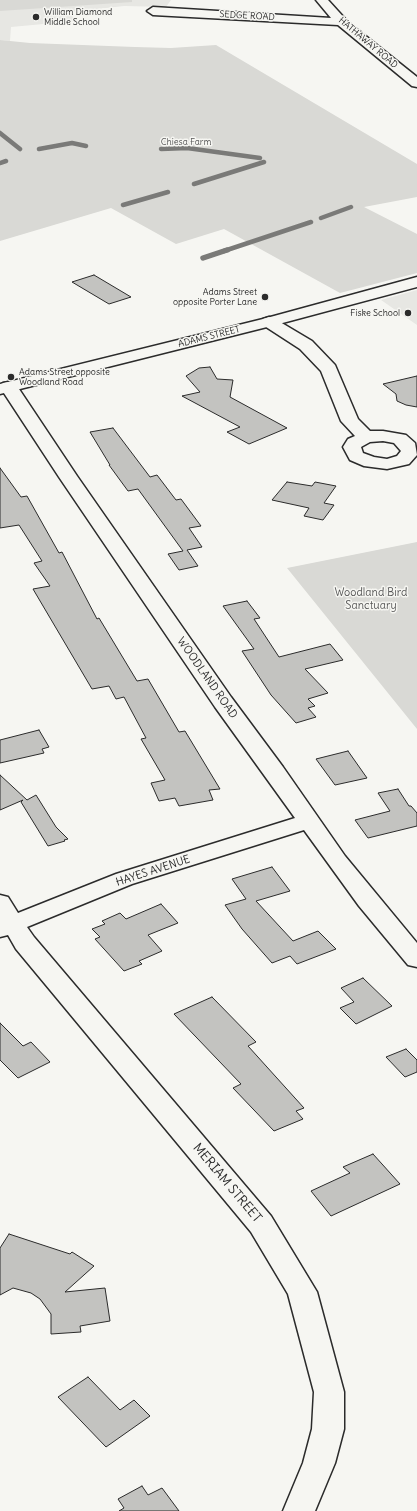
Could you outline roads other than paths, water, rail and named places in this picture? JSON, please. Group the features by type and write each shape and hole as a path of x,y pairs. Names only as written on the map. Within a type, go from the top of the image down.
{"street":[{"name":"HATHAWAY ROAD","path":"322,0 342,22 417,83"},
{"name":"SEDGE ROAD","path":"153,11 342,22"},
{"name":"ADAMS STREET","path":"5,388 269,322 417,282"},
{"path":"269,322 306,345 329,368 350,421 366,437"},
{"name":"WOODLAND ROAD","path":"5,388 219,696 309,821 367,900 417,959"},
{"name":"HAYES AVENUE","path":"4,919 124,879 309,821"},
{"name":"MERIAM STREET","path":"4,919 261,1224 302,1292 329,1392 328,1429 319,1463 298,1511"}],"waterway":[{"path":"0,133 20,149"},
{"path":"39,149 72,143 86,146"},
{"path":"161,149 187,148 260,158"},
{"path":"0,163 6,161"},
{"path":"194,184 264,162"},
{"path":"123,205 168,192"},
{"path":"321,218 351,207"},
{"path":"203,258 311,222"}],"place":[{"name":"William Diamond Middle School","path":"36,17"},
{"name":"Adams Street opposite Porter Lane","path":"265,297"},
{"name":"Fiske School","path":"408,313"},
{"name":"Adams Street opposite Woodland Road","path":"11,377"}],"park label":[{"name":"Chiesa Farm","path":"186,142"},
{"name":"Woodland Bird Sanctuary","path":"371,599"}]}
